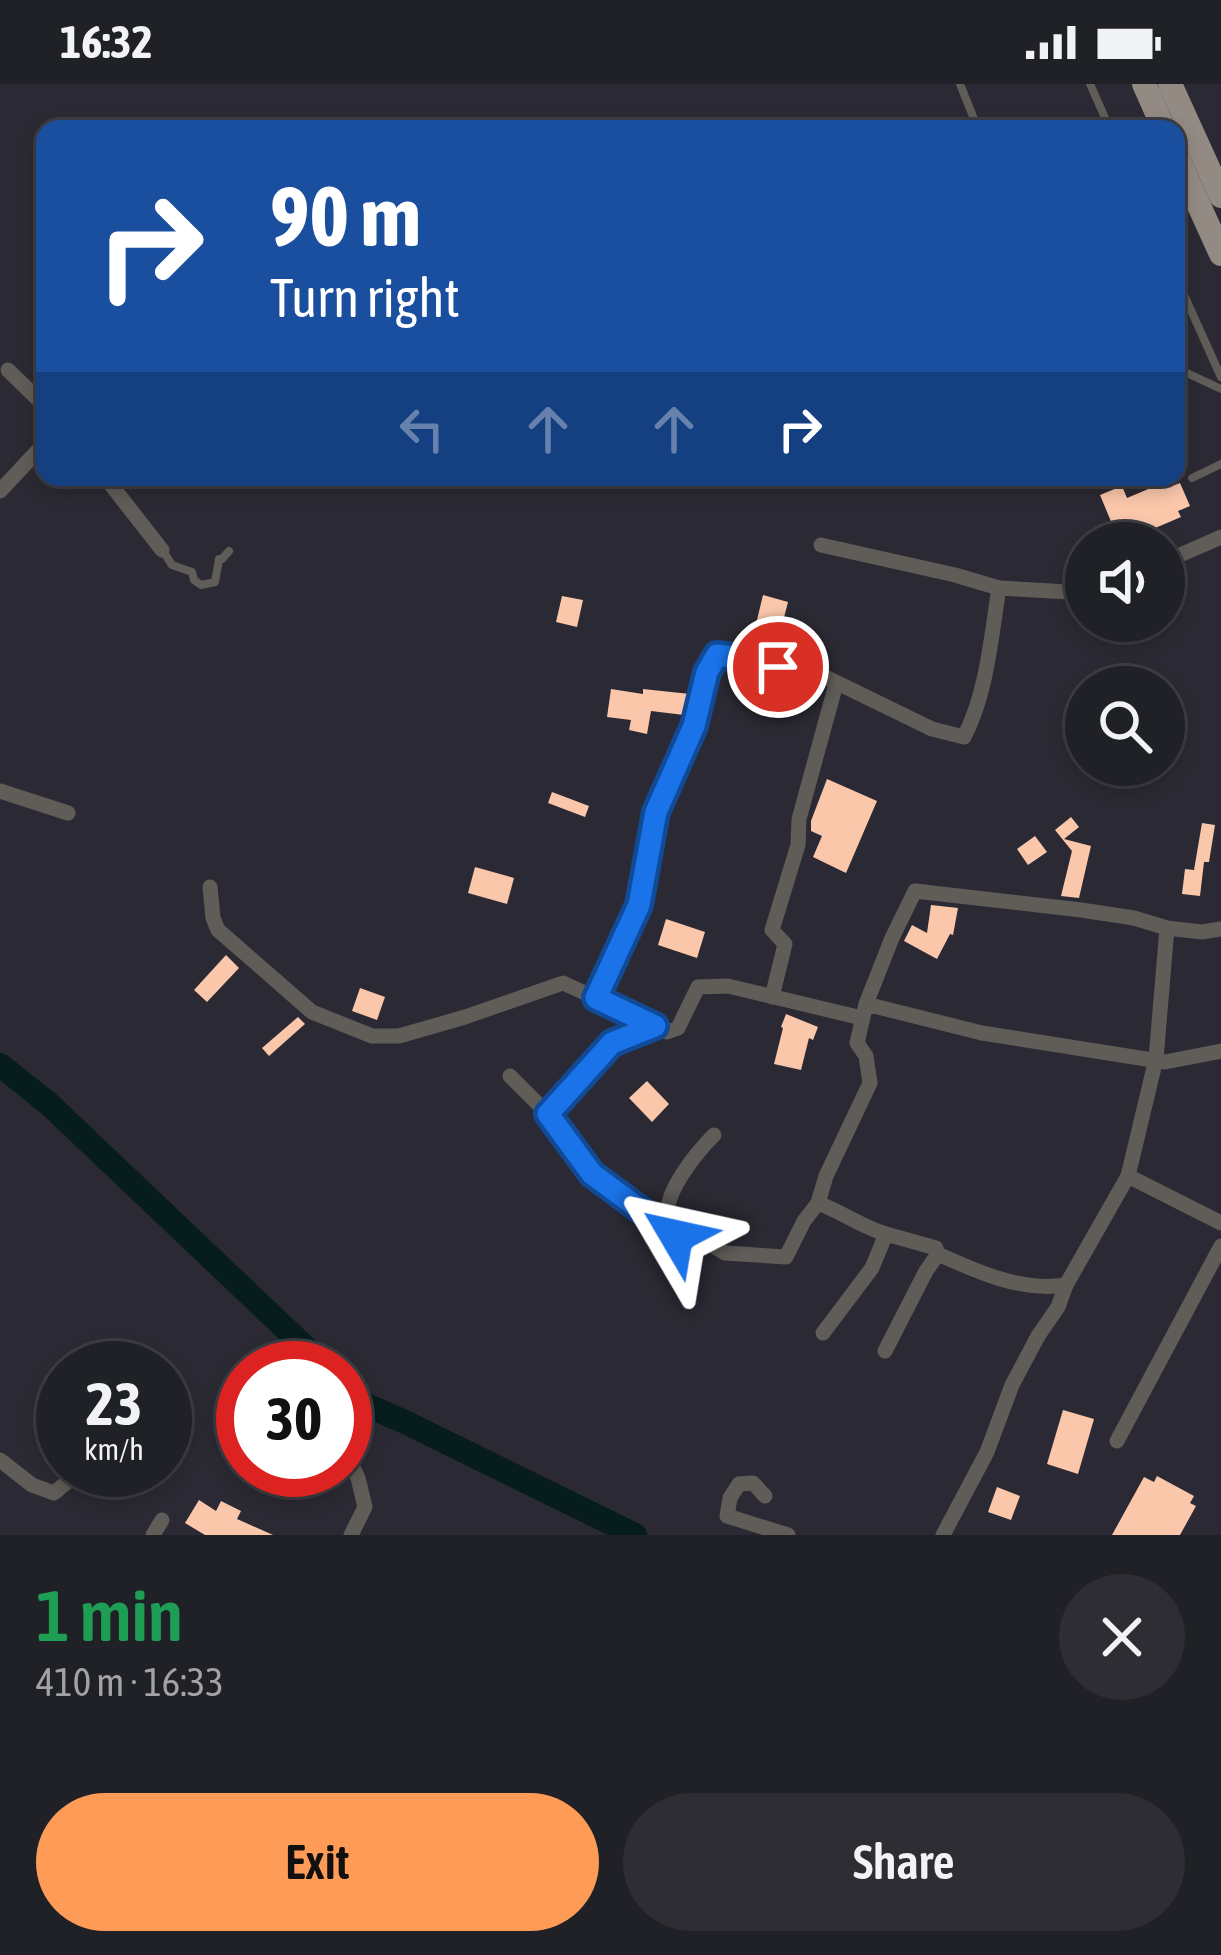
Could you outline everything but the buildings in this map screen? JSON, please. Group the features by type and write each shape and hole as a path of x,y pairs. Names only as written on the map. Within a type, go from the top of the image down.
{"main road":[{"path":"1144,84 1160,120"},
{"path":"1170,84 1221,196"},
{"path":"1185,175 1221,254"}],"street":[{"path":"4,365 36,397"},
{"path":"0,491 36,453"},
{"path":"112,486 163,550"},
{"path":"1185,553 1221,537"},
{"path":"820,544 999,588 1065,591"},
{"path":"596,998 639,905 656,812 694,726 707,672 717,655 815,672 932,729 964,736 974,718 999,588"},
{"path":"772,997 785,944 772,930 798,845 799,819 836,684"},
{"path":"0,791 68,813"},
{"path":"210,887 218,930 312,1012 372,1036 399,1036 563,983 668,1032 678,1028 698,987 728,986 982,1033 1156,1059 1176,1061 1221,1051"},
{"path":"510,1076 548,1114 592,1174 676,1236 725,1252 786,1257 818,1203 870,1083 866,1056 857,1043 864,1011 915,892 1081,910 1167,928 1202,932 1221,928"},
{"path":"943,1535 987,1452 1012,1385 1128,1176 1156,1059 1167,928"},
{"path":"548,1114 612,1043 655,1026"},
{"path":"676,1236 667,1216 668,1203 693,1157 714,1135"},
{"path":"1128,1176 1221,1223"},
{"path":"818,1203 872,1230 936,1248 938,1254 976,1270 1044,1288 1066,1285"},
{"path":"823,1333 872,1268 886,1234"},
{"path":"1117,1441 1221,1246"},
{"path":"885,1351 938,1254"},
{"path":"0,1460 36,1486"},
{"path":"765,1496 753,1483 739,1484 727,1516 788,1535"},
{"path":"351,1535 365,1507 363,1497"},
{"path":"153,1535 163,1520"}],"lane":[{"path":"960,84 974,120"},
{"path":"1090,84 1106,120"},
{"path":"1185,297 1221,377"},
{"path":"1185,372 1221,388"},
{"path":"1192,478 1221,464"},
{"path":"163,550 172,565 192,572 202,585 215,582 218,560 229,551"}],"waterway":[{"path":"0,1065 49,1104 299,1341"},
{"path":"372,1408 635,1535"}],"route":[{"path":"676,1236 592,1174 548,1114 612,1043 655,1026 596,998 639,905 656,812 694,726 707,672 717,655 778,667"}]}
